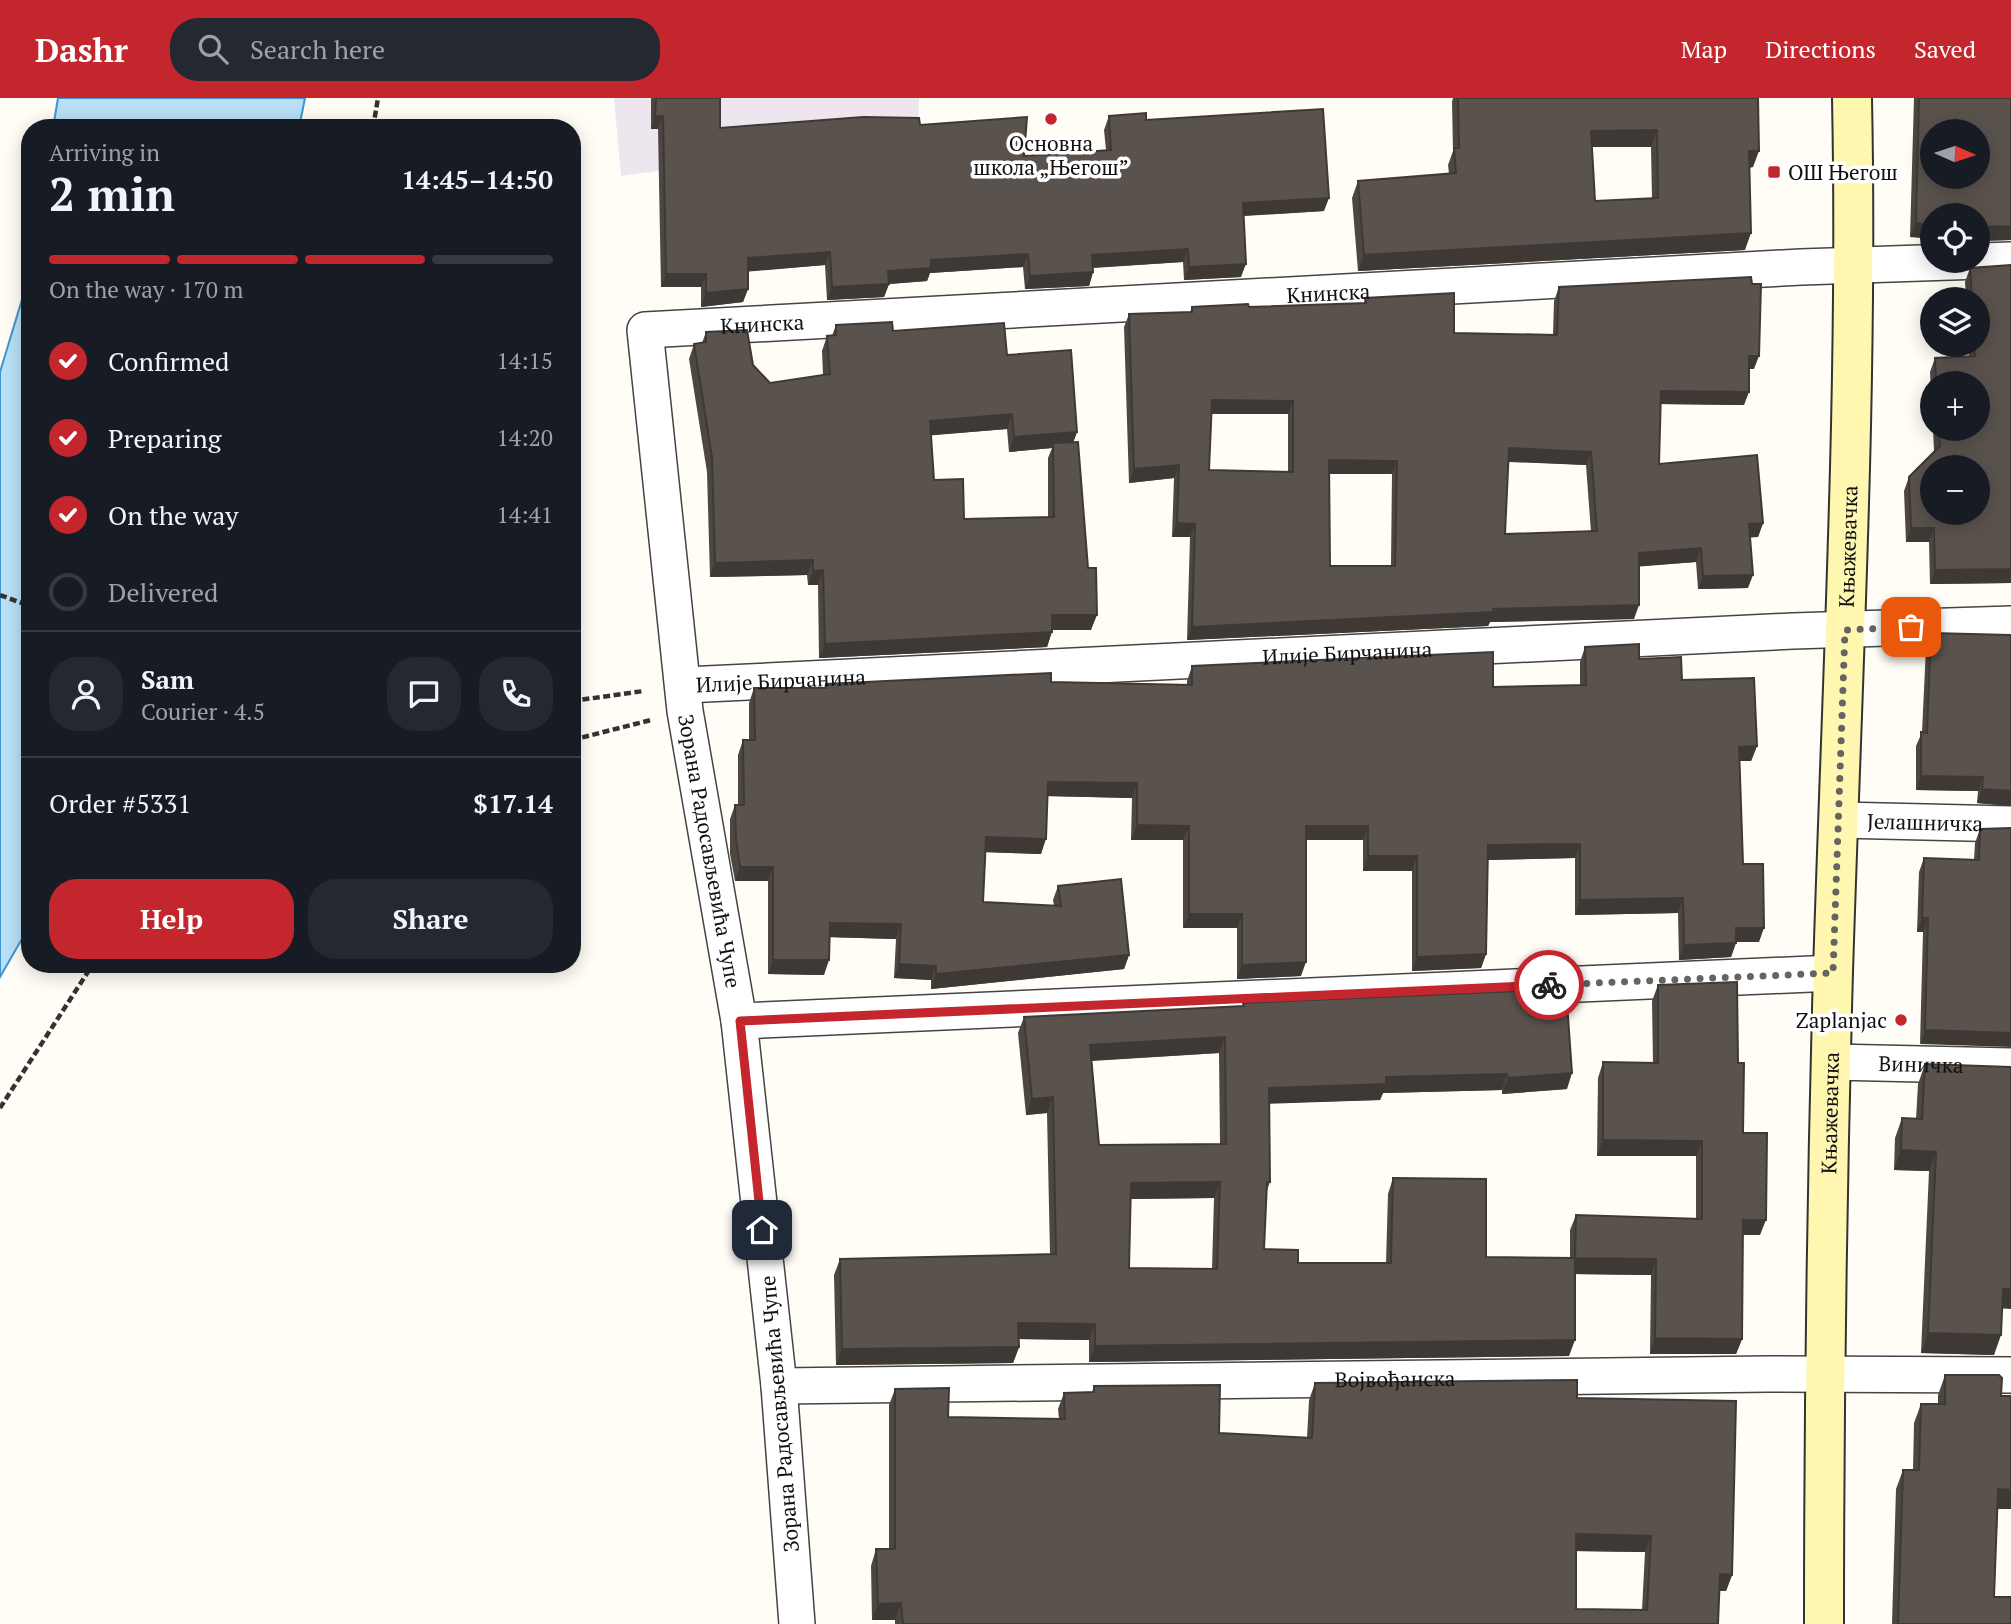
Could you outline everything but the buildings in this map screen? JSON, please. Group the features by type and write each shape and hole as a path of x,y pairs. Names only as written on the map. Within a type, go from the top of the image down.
{"main road":[{"name":"Књажевачка","path":"1824,1624 1824,1373 1833,973 1856,265 1852,98"}],"street":[{"name":"Книнска","path":"645,330 1856,265 2011,260"},
{"name":"Зорана Радосављевића Чупе","path":"645,330 685,698 740,1021 779,1387 797,1624"},
{"name":"Илије Бирчанина","path":"685,698 1845,630 2011,624"},
{"name":"Јелашничка","path":"1839,820 2011,824"},
{"path":"740,1021 1833,973"},
{"name":"Виничка","path":"1832,1062 2011,1066"},
{"name":"Војвођанска","path":"779,1387 1824,1373 2011,1375"}],"path":[{"path":"374,119 378,98"},
{"path":"0,595 21,603"},
{"path":"581,701 685,698"},
{"path":"581,737 685,698"},
{"path":"0,1108 87,973"}],"shaded area":[{"path":"614,98 919,98 918,135 621,176"}],"water":[{"path":"58,98 305,98 301,119 54,119"},
{"path":"21,303 21,941 0,977 0,372"}],"way so far":[{"path":"1549,985 1833,973 1845,630 1911,627"}],"place":[{"name":"Основна школа „Његош”","path":"1051,119"},
{"name":"ОШ Његош","path":"1774,172"},
{"name":"Zaplanjac","path":"1901,1020"}],"route":[{"path":"762,1230 740,1021 1549,985"}]}
